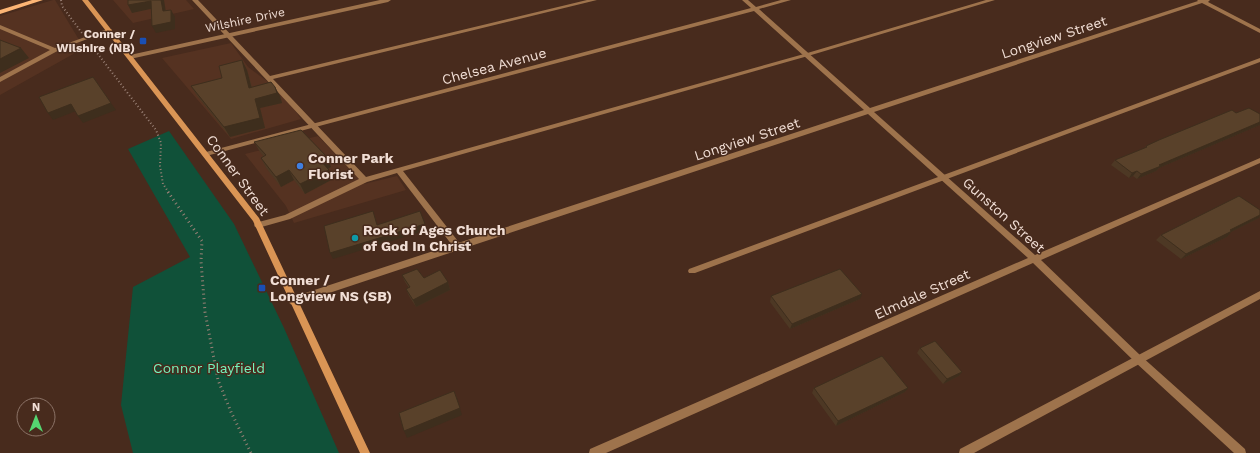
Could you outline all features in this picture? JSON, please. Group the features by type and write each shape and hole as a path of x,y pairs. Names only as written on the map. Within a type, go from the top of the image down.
{"main road":[{"path":"0,12 39,0"},
{"name":"Conner Street","path":"85,0 206,154 258,225 366,453"}],"street":[{"path":"195,0 364,180"},
{"name":"Wilshire Drive","path":"130,57 388,0"},
{"path":"268,78 594,0"},
{"name":"Gunston Street","path":"745,0 1035,260 1138,359 1242,453"},
{"name":"Chelsea Avenue","path":"206,154 788,0"},
{"path":"258,225 287,217 364,180 806,55 992,0"},
{"path":"1204,0 1260,31"},
{"name":"Longview Street","path":"294,301 1204,0"},
{"path":"0,27 54,50"},
{"path":"0,80 54,50 109,30"},
{"path":"692,271 942,176 1260,60"},
{"name":"Elmdale Street","path":"601,452 1260,160"},
{"path":"399,171 458,247"},
{"path":"964,453 1260,295"}],"path":[{"path":"61,0 62,6 156,130 161,143 160,166 163,184 202,241 201,260 205,312 218,380 231,412 251,453"}],"shaded area":[{"path":"55,0 84,48 0,95 0,16"},
{"path":"113,0 186,0 194,9 133,23"},
{"path":"231,43 248,67 282,92 301,119 231,139 162,58"},
{"path":"318,136 364,184 397,176 406,190 294,223 286,206 245,154"}],"green space":[{"name":"Connor Playfield","path":"169,131 234,224 284,328 339,453 133,453 121,405 133,287 190,257 128,149"}],"building":[{"path":"128,0 161,0 163,11 171,10 171,22 152,26 151,1 128,5"},
{"path":"0,40 21,48 0,59"},
{"path":"242,60 249,88 271,82 277,93 255,99 260,118 224,127 191,86 222,78 219,66"},
{"path":"93,77 111,103 78,116 71,104 48,113 39,97"},
{"path":"1249,108 1260,114 1260,122 1141,174 1137,171 1132,173 1115,160 1232,110 1236,113"},
{"name":"Conner Park Florist","path":"301,130 327,157 321,161 329,170 300,184 289,170 276,177 261,158 266,155 254,142"},
{"path":"1239,196 1260,210 1260,215 1186,254 1161,235"},
{"path":"373,211 377,225 420,211 425,224 330,253 324,226"},
{"path":"417,269 424,278 440,270 448,282 413,300 406,289 410,287 402,275"},
{"path":"840,269 862,294 792,324 771,296"},
{"path":"935,341 962,372 947,379 920,348"},
{"path":"882,356 908,388 838,421 814,388"},
{"path":"454,391 460,408 404,431 399,413"}],"place":[{"name":"Conner / Wilshire (NB)","path":"143,41"},
{"name":"Conner Park Florist","path":"300,166"},
{"name":"Rock of Ages Church of God In Christ","path":"355,238"},
{"name":"Conner / Longview NS (SB)","path":"262,288"}]}
